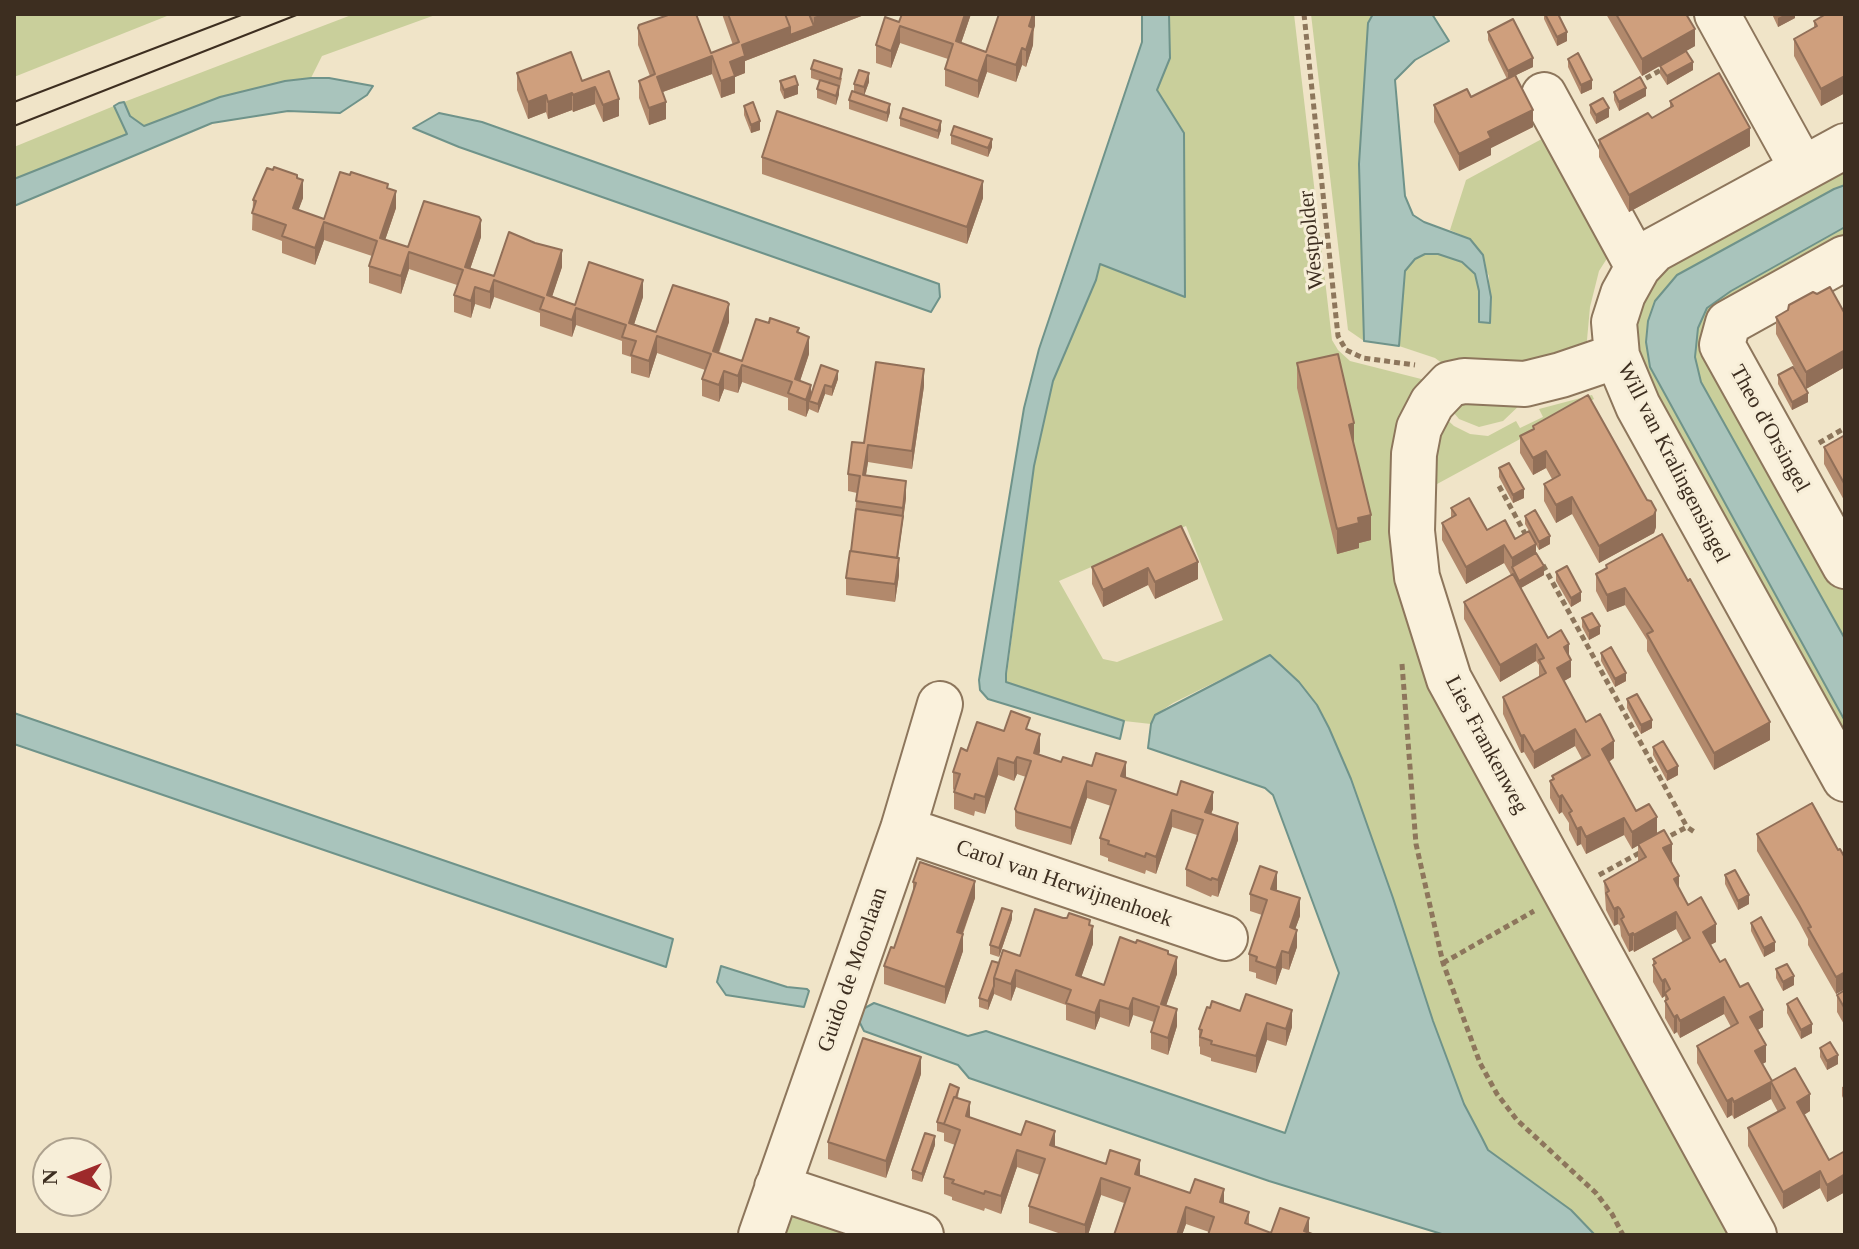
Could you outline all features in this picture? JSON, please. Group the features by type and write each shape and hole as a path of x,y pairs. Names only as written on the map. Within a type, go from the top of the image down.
{"street":[{"path":"1717,14 1802,168"},
{"path":"1544,95 1638,267"},
{"name":"Will van Kralingensingel","path":"1845,146 1654,250 1638,267 1623,294 1614,322 1617,356 1638,406 1845,779"},
{"name":"Theo d'Orsingel","path":"1845,258 1728,323 1722,345 1845,566"},
{"path":"1450,384 1464,381 1525,384 1617,356"},
{"name":"Lies Frankenweg","path":"1450,384 1432,403 1419,428 1414,454 1412,531 1417,577 1449,679 1550,902 1754,1235"},
{"name":"Guido de Moorlaan","path":"761,1235 903,829 940,704"},
{"name":"Carol van Herwijnenhoek","path":"903,829 1225,938"},
{"path":"777,1187 921,1235"}],"path":[{"name":"Westpolder","path":"1304,14 1338,336 1346,350 1363,358 1411,364 1450,384"},
{"path":"1631,87 1672,64"},
{"path":"1499,486 1529,541"},
{"path":"1536,554 1687,827 1696,833"},
{"path":"1401,655 1416,844 1443,963 1480,1063 1497,1094 1517,1120 1596,1193 1623,1235"},
{"path":"1660,842 1687,827"},
{"path":"1443,963 1646,849"}],"green space":[{"path":"14,14 172,14 14,77"},
{"path":"354,14 438,14 322,56 311,78 220,97 144,126 130,116 124,102"},
{"path":"1169,14 1294,14 1332,340 1350,361 1437,383 1402,554 1742,1235 1595,1235 1549,1193 1488,1150 1464,1104 1351,779 1329,728 1317,705 1270,655 1173,703 1155,715 1151,724 1124,721 1006,682 1034,466 1053,381 1096,280 1100,263 1184,297 1184,133 1157,90 1170,58","holes":["1186,526 1223,620 1117,662 1103,659 1059,581"]},
{"path":"1311,14 1373,14 1368,23 1359,164 1364,341 1348,330"},
{"path":"114,106 127,134 14,179 14,147"},
{"path":"1551,134 1613,249 1599,271 1590,307 1586,351 1572,359 1454,372 1435,358 1399,346 1405,271 1415,259 1425,254 1438,254 1462,262 1476,274 1479,321 1490,323 1489,276 1470,239 1450,230 1466,180"},
{"path":"1845,162 1845,185 1677,275 1650,367 1845,721 1845,749 1633,367 1631,314 1653,273"},
{"path":"1845,227 1845,245 1731,307 1732,391 1845,593 1845,639 1701,382 1695,357 1698,328 1707,308 1731,291"},
{"path":"1592,395 1594,399 1426,490 1441,414 1454,426 1470,434 1488,436 1516,421 1520,428 1543,417 1539,409"},
{"path":"1463,401 1523,402 1503,421 1479,427 1459,419 1449,407"},
{"path":"790,1215 881,1235 774,1235"}],"water":[{"path":"1142,14 1169,14 1170,58 1157,90 1184,133 1185,297 1100,264 1053,381 1034,466 1006,674 1006,682 1124,721 1120,739 988,699 980,690 979,680 1024,408 1039,349 1142,42"},
{"path":"1373,14 1432,14 1449,41 1415,60 1395,80 1405,196 1413,215 1470,239 1483,255 1491,297 1490,323 1479,322 1479,291 1475,274 1462,262 1438,254 1425,254 1415,259 1405,271 1399,346 1364,341 1359,164 1368,23"},
{"path":"311,78 373,86 367,95 340,113 288,111 212,123 14,206 14,179 127,134 114,106 119,103 124,102 130,116 144,126 220,97"},
{"path":"439,113 482,122 939,284 940,297 931,312 459,147 413,128"},
{"path":"1845,185 1845,227 1731,291 1707,308 1698,328 1695,357 1701,382 1845,639 1845,721 1650,367 1646,342 1648,321 1655,301 1677,275"},
{"path":"1270,655 1299,682 1317,705 1329,728 1351,779 1464,1104 1488,1150 1571,1210 1595,1235 1445,1235 1269,1181 969,1078 958,1065 864,1031 859,1021 863,1009 874,1003 968,1036 986,1031 1285,1133 1339,973 1273,795 1265,788 1148,748 1155,715"},
{"path":"14,713 673,939 666,967 14,744"},
{"path":"721,966 787,987 807,989 804,1007 726,995 717,982"}],"building":[{"path":"671,14 696,14 711,53 739,42 728,14 785,14 790,27 742,45 745,56 730,62 735,76 721,81 712,56 657,77 666,102 649,108 639,81 655,74 638,28"},
{"path":"785,14 809,14 814,26 790,35"},
{"path":"902,14 965,14 956,41 986,52 999,14 1033,14 1029,26 1033,28 1026,50 1022,48 1016,65 987,55 978,81 945,69 953,44 900,26 891,51 876,45 885,17 899,22"},
{"path":"1545,14 1558,14 1567,32 1557,37"},
{"path":"1616,14 1686,14 1695,29 1642,59"},
{"path":"1826,14 1845,15 1845,76 1821,89 1794,39 1817,26 1814,21"},
{"path":"1513,19 1533,58 1508,71 1488,32"},
{"path":"1686,51 1693,62 1667,76 1660,66"},
{"path":"571,52 582,81 609,71 619,99 603,105 595,87 548,102 546,95 528,102 517,73"},
{"path":"1578,53 1592,80 1581,85 1568,59"},
{"path":"814,60 842,69 840,79 811,69"},
{"path":"859,70 869,73 864,87 854,84"},
{"path":"1719,73 1750,128 1629,195 1599,140 1648,113 1652,118 1673,106 1670,101"},
{"path":"1515,75 1533,110 1488,132 1491,138 1459,154 1434,105 1467,89 1471,97"},
{"path":"795,76 798,85 784,90 780,81"},
{"path":"1640,77 1646,88 1619,102 1614,92"},
{"path":"820,80 839,86 836,96 817,89"},
{"path":"852,91 890,104 887,113 849,100"},
{"path":"1603,98 1609,108 1596,115 1590,105"},
{"path":"753,102 760,121 751,125 744,106"},
{"path":"903,108 941,121 938,131 900,118"},
{"path":"777,111 983,181 967,227 762,157"},
{"path":"954,126 992,139 988,148 951,135"},
{"path":"274,167 303,180 293,208 324,219 340,172 350,175 351,172 388,184 387,188 396,191 380,238 408,247 424,201 479,217 481,220 465,267 494,276 509,232 562,250 547,295 575,305 589,262 643,280 629,323 656,332 673,285 727,302 729,304 713,351 742,361 756,319 769,323 770,318 799,328 797,332 809,337 795,379 811,385 806,400 788,393 792,382 742,365 738,376 724,371 719,385 702,379 711,354 657,336 649,361 631,355 636,341 622,337 626,325 576,308 572,320 540,309 544,298 494,280 490,292 475,287 471,301 454,295 463,270 409,252 401,276 369,266 377,241 324,222 315,248 282,236 286,225 252,213 256,201 253,200 267,168 273,170"},
{"path":"1830,287 1845,314 1845,350 1806,372 1776,317 1788,310 1789,305"},
{"path":"1338,354 1354,423 1349,425 1371,515 1358,518 1359,523 1337,529 1297,363"},
{"path":"876,362 924,369 912,451 868,445 863,475 906,481 903,508 856,501 860,476 848,474 852,442 864,443"},
{"path":"821,365 838,371 832,387 825,385 818,404 809,401"},
{"path":"1793,367 1808,393 1792,402 1778,375"},
{"path":"1588,395 1647,500 1656,510 1654,515 1599,546 1572,497 1556,505 1544,484 1560,475 1546,451 1533,458 1520,436"},
{"path":"1845,435 1845,485 1824,447"},
{"path":"1509,463 1524,489 1513,495 1499,468"},
{"path":"1469,498 1487,530 1505,520 1515,539 1529,531 1536,544 1512,558 1504,545 1466,567 1442,523 1456,515 1451,508"},
{"path":"856,509 903,516 897,558 851,551"},
{"path":"1535,510 1550,536 1539,542 1525,516"},
{"path":"1181,526 1198,562 1155,582 1148,568 1103,590 1092,567"},
{"path":"1662,534 1770,722 1714,753 1647,634 1653,631 1625,588 1607,595 1596,574 1607,568 1606,565"},
{"path":"850,551 899,558 895,584 846,578"},
{"path":"1536,553 1544,566 1519,581 1512,567"},
{"path":"1567,566 1581,592 1571,598 1556,572"},
{"path":"1513,574 1548,638 1561,630 1569,644 1564,647 1571,660 1557,668 1586,722 1600,714 1614,741 1602,749 1636,811 1649,804 1657,817 1632,832 1624,818 1586,837 1581,827 1577,829 1569,813 1572,811 1550,781 1554,779 1552,776 1590,755 1575,729 1534,752 1524,735 1521,736 1503,697 1546,673 1539,660 1544,658 1536,644 1500,665 1464,602"},
{"path":"1592,613 1600,626 1589,631 1582,618"},
{"path":"1611,647 1626,673 1615,679 1601,653"},
{"path":"1637,694 1652,720 1641,725 1627,699"},
{"path":"1011,711 1030,718 1026,729 1040,734 1034,753 1061,762 1063,757 1092,766 1096,753 1126,762 1121,776 1177,795 1181,781 1213,792 1205,812 1238,823 1218,880 1186,869 1203,820 1172,810 1156,857 1146,853 1145,857 1108,844 1109,841 1100,838 1116,790 1087,781 1071,828 1017,812 1015,809 1031,761 1017,757 1014,763 998,758 985,797 975,794 974,799 954,792 960,774 953,772 961,748 967,751 977,722 1004,731"},
{"path":"1663,741 1678,766 1667,772 1653,747"},
{"path":"1812,803 1845,858 1845,972 1836,977 1808,928 1811,927 1799,905 1757,834"},
{"path":"1664,830 1672,844 1663,848 1679,876 1674,879 1688,905 1701,897 1716,924 1703,932 1720,962 1725,959 1740,987 1748,983 1763,1010 1750,1017 1766,1045 1755,1051 1772,1081 1795,1068 1810,1094 1797,1102 1829,1160 1845,1151 1845,1174 1827,1185 1820,1171 1783,1192 1748,1128 1785,1108 1771,1082 1734,1102 1732,1098 1727,1101 1697,1046 1738,1023 1724,997 1680,1021 1665,1001 1668,999 1665,993 1670,989 1665,979 1662,981 1653,959 1690,938 1676,912 1629,935 1620,909 1614,909 1606,893 1609,891 1604,881 1646,857 1638,844"},
{"path":"920,862 975,881 957,932 963,934 945,987 884,966 891,947 894,948"},
{"path":"1260,866 1277,872 1271,889 1300,898 1290,927 1297,930 1289,953 1282,951 1276,968 1256,961 1257,957 1249,954 1267,900 1250,894"},
{"path":"1735,870 1749,895 1738,901 1725,875"},
{"path":"1002,908 1012,911 999,948 990,945"},
{"path":"1035,909 1063,918 1067,918 1069,913 1090,920 1089,925 1093,926 1076,975 1104,985 1120,937 1136,943 1137,940 1177,957 1161,1004 1177,1009 1168,1038 1151,1032 1159,1007 1133,998 1129,1009 1100,1000 1095,1013 1066,1003 1071,990 1016,970 1011,984 994,978 1003,950 1020,956"},
{"path":"1761,917 1775,942 1764,948 1751,923"},
{"path":"992,961 999,963 988,1001 979,998"},
{"path":"1787,964 1794,976 1783,982 1776,969"},
{"path":"1845,990 1845,1009 1837,995"},
{"path":"1246,994 1292,1010 1286,1029 1267,1023 1256,1056 1211,1044 1212,1041 1200,1037 1202,1030 1199,1029 1212,1001 1240,1011"},
{"path":"1797,998 1812,1024 1801,1030 1787,1004"},
{"path":"863,1038 921,1057 886,1161 828,1142"},
{"path":"1830,1042 1838,1055 1827,1061 1820,1048"},
{"path":"950,1084 959,1088 944,1124 937,1122"},
{"path":"954,1097 970,1102 966,1116 1021,1135 1026,1121 1041,1126 1055,1131 1050,1145 1106,1164 1110,1150 1140,1160 1135,1174 1190,1193 1195,1179 1224,1189 1220,1202 1249,1212 1245,1223 1271,1233 1280,1208 1309,1218 1304,1231 1315,1235 1208,1235 1214,1217 1186,1207 1177,1235 1114,1235 1130,1188 1101,1178 1085,1225 1029,1206 1045,1159 1017,1150 1001,1196 985,1191 984,1194 952,1183 954,1180 944,1177 960,1130 944,1124"},
{"path":"925,1133 935,1136 922,1174 912,1170"}],"tram line":[{"path":"14,102 244,14"},
{"path":"14,126 299,14"}]}
